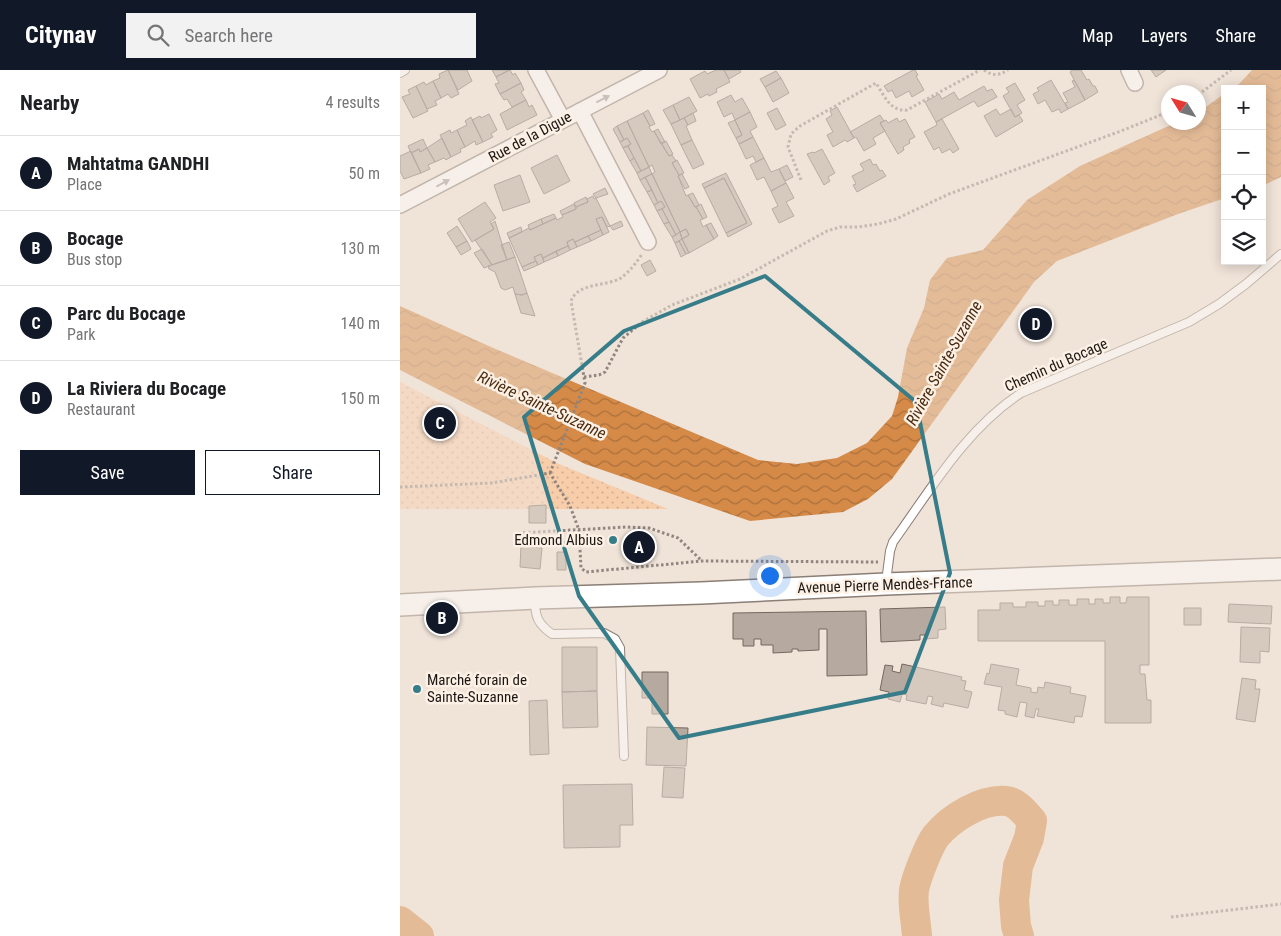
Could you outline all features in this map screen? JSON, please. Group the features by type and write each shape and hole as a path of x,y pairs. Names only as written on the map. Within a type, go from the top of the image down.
{"main road":[{"name":"Avenue Pierre Mendès-France","path":"400,605 1281,569"}],"street":[{"path":"536,70 563,120"},
{"name":"Rue de la Digue","path":"400,205 659,70"},
{"path":"580,111 648,242"}],"lane":[{"path":"400,73 405,70"},
{"name":"Chemin du Bocage","path":"886,584 888,562 893,542 959,451 1002,405 1021,393 1189,322 1239,289 1281,254"},
{"path":"535,598 535,612 541,626 552,634 604,633 615,639 620,648 624,756"}],"path":[{"path":"801,180 788,147 791,134 800,126 876,83 891,106 896,110 907,110 980,70"},
{"path":"984,70 990,74 997,75 1008,70"},
{"path":"1206,89 1231,70"},
{"path":"584,377 599,375 605,372 623,338 642,322 672,305 740,278 820,234 840,228 878,224 896,219 949,194 1121,132 1161,115"},
{"path":"648,242 634,265 620,278 582,290 572,297 571,301 585,383 550,473 570,506 579,530 581,568 586,572 702,561 888,562"},
{"path":"400,488 492,483 550,473"},
{"path":"518,534 627,527 649,528 678,538 702,561"},
{"path":"1171,917 1281,904"}],"highlighted area":[{"path":"765,276 916,402 950,573 905,692 679,738 579,596 524,417 624,331"}],"shaded area":[{"path":"400,382 559,464 668,509 400,509"}],"water":[{"path":"1252,70 1281,70 1281,177 1266,184 1266,85 1237,85"},
{"path":"1221,96 1221,199 1057,261 1034,282 892,479 868,499 843,512 750,521 585,464 400,370 400,306 491,347 758,460 797,464 837,458 867,443 892,416 898,397 907,348 924,308 930,280 947,258 983,250 1027,200 1080,166 1161,129 1206,130 1206,107"}],"building":[{"path":"448,70 459,94 451,98 448,94 441,98 433,81 440,78 439,74"},
{"path":"448,70 467,70 472,81 458,90"},
{"path":"492,70 509,70 496,77"},
{"path":"510,70 513,75 515,73 521,83 500,94 495,84 499,83 496,77"},
{"path":"716,70 724,70 730,82 716,89 717,92 700,98 690,79 705,71 707,74"},
{"path":"724,70 740,70 741,72 729,79"},
{"path":"913,70 918,75 916,76 924,90 912,97 909,91 896,98 892,90 888,92 884,86"},
{"path":"1072,70 1081,70 1098,92 1085,100 1070,72"},
{"path":"1151,70 1166,70 1156,77"},
{"path":"776,71 781,78 765,87 760,79"},
{"path":"781,78 789,93 773,102 765,87"},
{"path":"1051,80 1068,109 1061,113 1059,109 1052,112 1045,100 1038,104 1033,94 1039,91 1037,88"},
{"path":"1074,80 1085,100 1068,109 1065,103 1068,102 1063,93 1075,87 1072,81"},
{"path":"433,81 441,98 435,101 437,105 427,109 416,86 424,82 426,85"},
{"path":"521,83 524,90 521,92 526,100 512,107 507,99 504,100 500,94"},
{"path":"1015,83 1025,100 1017,105 1022,113 1015,117 1003,96 1009,92 1006,88"},
{"path":"416,86 428,111 413,118 402,97 410,94 408,90"},
{"path":"984,86 987,91 992,89 997,97 978,107 974,101 936,122 925,102 939,94 942,99 954,92 959,100"},
{"path":"731,95 735,102 742,98 750,112 735,120 732,113 724,117 717,102"},
{"path":"689,97 697,111 680,120 673,105"},
{"path":"526,100 529,107 532,105 537,115 507,130 500,114"},
{"path":"673,105 680,120 671,124 663,110"},
{"path":"837,107 854,138 847,142 845,140 833,147 827,135 833,132 826,119 832,115 830,111"},
{"path":"777,108 786,125 776,130 767,113"},
{"path":"996,109 1000,115 1011,109 1015,117 1019,115 1023,121 996,137 984,116"},
{"path":"648,110 655,124 650,126 643,113"},
{"path":"750,112 757,127 750,131 753,137 739,144 736,138 742,135 735,120"},
{"path":"643,113 652,132 654,131 669,156 672,155 676,161 672,163 679,175 686,196 688,195 703,219 700,220 703,227 706,225 714,239 689,253 682,239 689,235 686,229 680,232 652,174 655,172 652,165 649,167 627,121"},
{"path":"693,113 696,121 688,125 684,118"},
{"path":"489,114 497,130 491,134 493,137 483,142 472,120"},
{"path":"880,115 884,121 880,123 885,131 873,138 876,144 864,151 856,137 854,138 850,132"},
{"path":"471,117 483,142 476,145 475,141 465,147 457,130 467,125 465,121"},
{"path":"684,118 692,140 681,145 671,124"},
{"path":"897,118 899,122 905,119 915,137 909,140 910,143 903,147 904,150 898,154 880,123 886,120 888,123"},
{"path":"942,119 959,149 953,153 950,149 942,153 939,147 934,150 924,132 937,125 936,122"},
{"path":"735,120 742,135 736,138 728,123"},
{"path":"627,121 649,167 641,171 628,146 631,144 627,138 624,140 617,126"},
{"path":"617,126 624,140 620,142 613,129"},
{"path":"658,129 665,142 661,144 654,131"},
{"path":"450,130 451,133 457,130 465,147 460,149 461,152 451,157 440,135"},
{"path":"753,137 764,158 756,162 753,156 746,159 739,144"},
{"path":"442,138 451,157 435,162 427,148"},
{"path":"627,138 631,144 623,148 620,142"},
{"path":"423,139 427,148 420,152 419,149 411,153 408,146"},
{"path":"692,140 704,164 693,169 681,145"},
{"path":"666,141 673,154 669,156 661,143"},
{"path":"628,146 634,158 630,161 623,148"},
{"path":"427,148 435,162 428,165 430,169 421,173 411,153 419,149 420,152"},
{"path":"822,149 835,173 828,177 830,181 824,185 807,154"},
{"path":"411,151 421,173 404,179 400,171 400,156"},
{"path":"557,155 570,181 544,194 531,168"},
{"path":"634,158 641,171 637,173 630,161"},
{"path":"764,158 771,172 779,169 786,183 771,191 764,177 757,180 750,165"},
{"path":"870,159 873,165 876,164 886,176 857,192 853,185 856,184 852,176 864,170 860,164"},
{"path":"677,160 684,173 679,175 672,163"},
{"path":"787,165 793,177 785,181 779,169"},
{"path":"649,167 652,174 640,180 637,173"},
{"path":"726,173 752,224 728,237 726,233 747,223 724,178 704,188 702,184"},
{"path":"652,174 680,232 676,235 662,209 665,207 661,201 658,203 645,177"},
{"path":"682,174 689,187 685,189 678,176"},
{"path":"520,175 530,202 503,211 494,185"},
{"path":"645,177 652,190 647,192 640,180"},
{"path":"724,178 747,223 726,233 704,188"},
{"path":"786,183 794,198 786,202 794,216 779,223 772,209 778,206 771,191"},
{"path":"605,188 608,194 596,198 593,194"},
{"path":"652,190 658,203 654,205 647,192"},
{"path":"693,193 699,205 695,207 688,195"},
{"path":"593,196 594,199 596,198 610,226 607,227 602,217 596,219 601,230 575,242 573,239 567,242 568,246 543,258 541,254 534,257 536,261 522,267 509,238 529,228 530,230 556,218 557,220 563,217 562,215 588,202 587,199"},
{"path":"586,197 588,202 576,207 574,203"},
{"path":"661,201 665,207 657,211 654,205"},
{"path":"485,202 496,218 490,222 494,229 472,242 458,219"},
{"path":"574,204 576,209 562,215 560,211"},
{"path":"701,204 707,217 703,219 696,207"},
{"path":"662,209 669,222 664,224 657,211"},
{"path":"554,214 556,218 543,224 541,219"},
{"path":"602,217 609,232 603,235 596,219"},
{"path":"541,219 543,224 530,230 528,225"},
{"path":"495,221 507,260 492,265 475,240 494,229 491,224"},
{"path":"621,221 623,226 613,230 610,226"},
{"path":"669,222 676,235 672,237 664,224"},
{"path":"711,223 718,236 714,239 706,225"},
{"path":"457,226 467,241 456,247 447,233"},
{"path":"521,227 522,232 509,238 507,233"},
{"path":"686,229 689,235 682,239 680,232"},
{"path":"601,230 603,235 591,241 588,236"},
{"path":"680,232 682,239 675,243 672,237"},
{"path":"588,236 591,241 577,247 575,242"},
{"path":"573,239 577,247 570,250 567,242"},
{"path":"682,239 689,253 686,254 679,241"},
{"path":"467,241 471,249 461,255 456,247"},
{"path":"679,241 686,254 681,257 675,243"},
{"path":"509,242 515,257 507,260 501,245"},
{"path":"568,246 570,250 558,256 556,251"},
{"path":"482,249 492,265 484,268 474,253"},
{"path":"556,251 558,256 544,262 543,258"},
{"path":"541,254 544,262 538,265 534,257"},
{"path":"515,257 527,293 522,295 515,294 513,287 505,290 501,288 495,272 489,269 488,266"},
{"path":"650,260 656,271 647,276 641,265"},
{"path":"536,261 538,265 524,271 522,267"},
{"path":"527,293 535,316 521,313 515,294 522,295"},
{"path":"546,505 546,523 529,523 529,506"},
{"path":"521,546 542,548 540,569 520,567"},
{"path":"557,552 566,552 566,570 557,570"},
{"path":"1110,597 1120,597 1120,603 1126,603 1127,597 1149,597 1149,665 1140,665 1140,674 1145,674 1147,700 1151,700 1151,723 1105,723 1105,641 978,641 978,610 1000,610 1000,603 1013,603 1013,607 1026,607 1026,602 1038,602 1038,606 1045,606 1045,601 1053,601 1053,605 1059,605 1059,600 1069,600 1069,605 1077,605 1077,599 1089,599 1089,604 1095,604 1095,599 1103,599 1103,603 1110,603"},
{"path":"1229,604 1272,606 1271,624 1228,622"},
{"path":"945,607 946,629 938,630 938,638 925,639 925,635 920,635 920,640 881,642 880,609"},
{"path":"1184,608 1201,608 1201,625 1184,625"},
{"path":"866,611 867,675 827,676 827,629 819,629 819,650 798,651 798,649 792,649 792,652 773,653 773,645 761,645 761,639 754,639 754,646 743,646 743,639 733,639 733,613"},
{"path":"1241,627 1270,628 1269,652 1260,651 1260,663 1240,662"},
{"path":"562,647 597,647 597,691 562,692"},
{"path":"902,664 962,677 961,680 966,681 964,690 972,692 968,708 944,703 943,707 931,704 933,697 928,696 926,704 906,700 907,695 902,694 900,702 888,699 889,692 880,690 885,665 893,666 892,671 900,673"},
{"path":"991,664 1019,669 1016,685 1031,688 1031,692 1037,693 1038,687 1044,688 1045,682 1071,687 1070,693 1086,696 1082,717 1075,716 1074,723 1037,716 1039,709 1036,709 1034,718 1025,716 1027,703 1020,702 1017,717 998,710 1002,687 984,684"},
{"path":"642,672 668,672 668,714 652,714 652,698 642,698"},
{"path":"1242,678 1256,680 1255,689 1260,689 1255,722 1236,719"},
{"path":"597,691 598,727 563,728 562,692"},
{"path":"547,700 549,754 530,755 529,701"},
{"path":"647,727 688,728 686,766 646,765"},
{"path":"664,767 685,768 683,798 662,797"},
{"path":"632,784 633,825 620,825 620,847 564,848 563,785"}],"waterway":[{"name":"Rivière Sainte-Suzanne","path":"917,936 914,890 923,862 936,836 958,816 977,806 996,801 1010,802 1024,811 1032,821 1029,838 1018,866 1014,900 1016,926 1019,936"},
{"name":"Rivière Sainte-Suzanne","path":"400,921 419,936"}],"place":[{"name":"La Riviera du Bocage","path":"1036,324"},
{"name":"Parc du Bocage","path":"440,423"},
{"name":"Edmond Albius","path":"613,540"},
{"name":"Mahtatma GANDHI","path":"639,547"},
{"name":"Bocage","path":"442,618"},
{"name":"Marché forain de Sainte-Suzanne","path":"417,689"}]}
